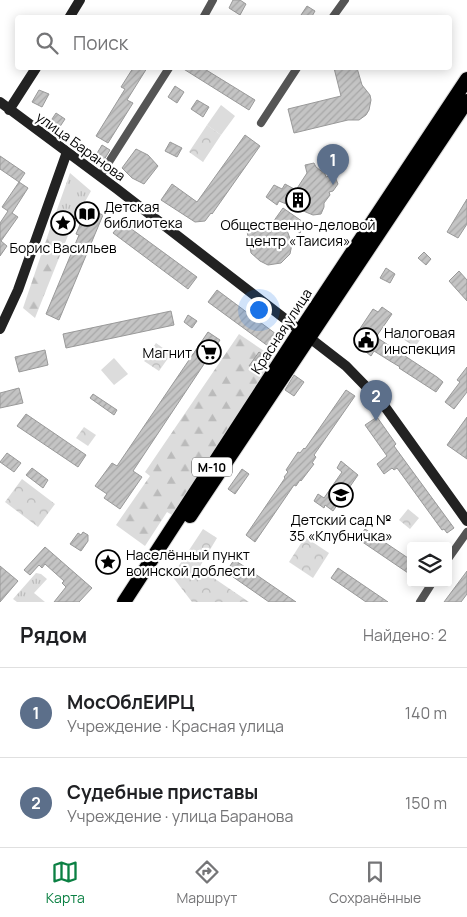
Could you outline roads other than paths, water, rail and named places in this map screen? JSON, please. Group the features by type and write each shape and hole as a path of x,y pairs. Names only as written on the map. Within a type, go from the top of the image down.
{"highway":[{"name":"Красная улица","path":"134,602 467,78"},
{"name":"Красная улица","path":"124,602 305,334 467,101"}],"street":[{"path":"71,15 80,0"},
{"path":"205,15 213,0"},
{"path":"334,15 345,0"},
{"path":"9,110 35,70"},
{"path":"100,176 168,70"},
{"path":"261,123 296,70"},
{"name":"улица Баранова","path":"0,102 100,176 346,366 383,404 467,521"},
{"path":"0,329 18,290 66,152"},
{"path":"62,165 69,160 78,161"},
{"path":"452,553 467,532"},
{"path":"420,602 429,587"}],"place":[{"name":"МосОблЕИРЦ","path":"333,185"},
{"name":"Общественно-деловой центр «Таисия»","path":"298,200"},
{"name":"Детская библиотека","path":"87,214"},
{"name":"Борис Васильев","path":"63,223"},
{"name":"Налоговая инспекция","path":"366,340"},
{"name":"Магнит","path":"209,352"},
{"name":"Судебные приставы","path":"376,421"},
{"name":"Детский сад № 35 «Клубничка»","path":"341,495"},
{"name":"Населённый пункт воинской доблести","path":"108,562"}]}
